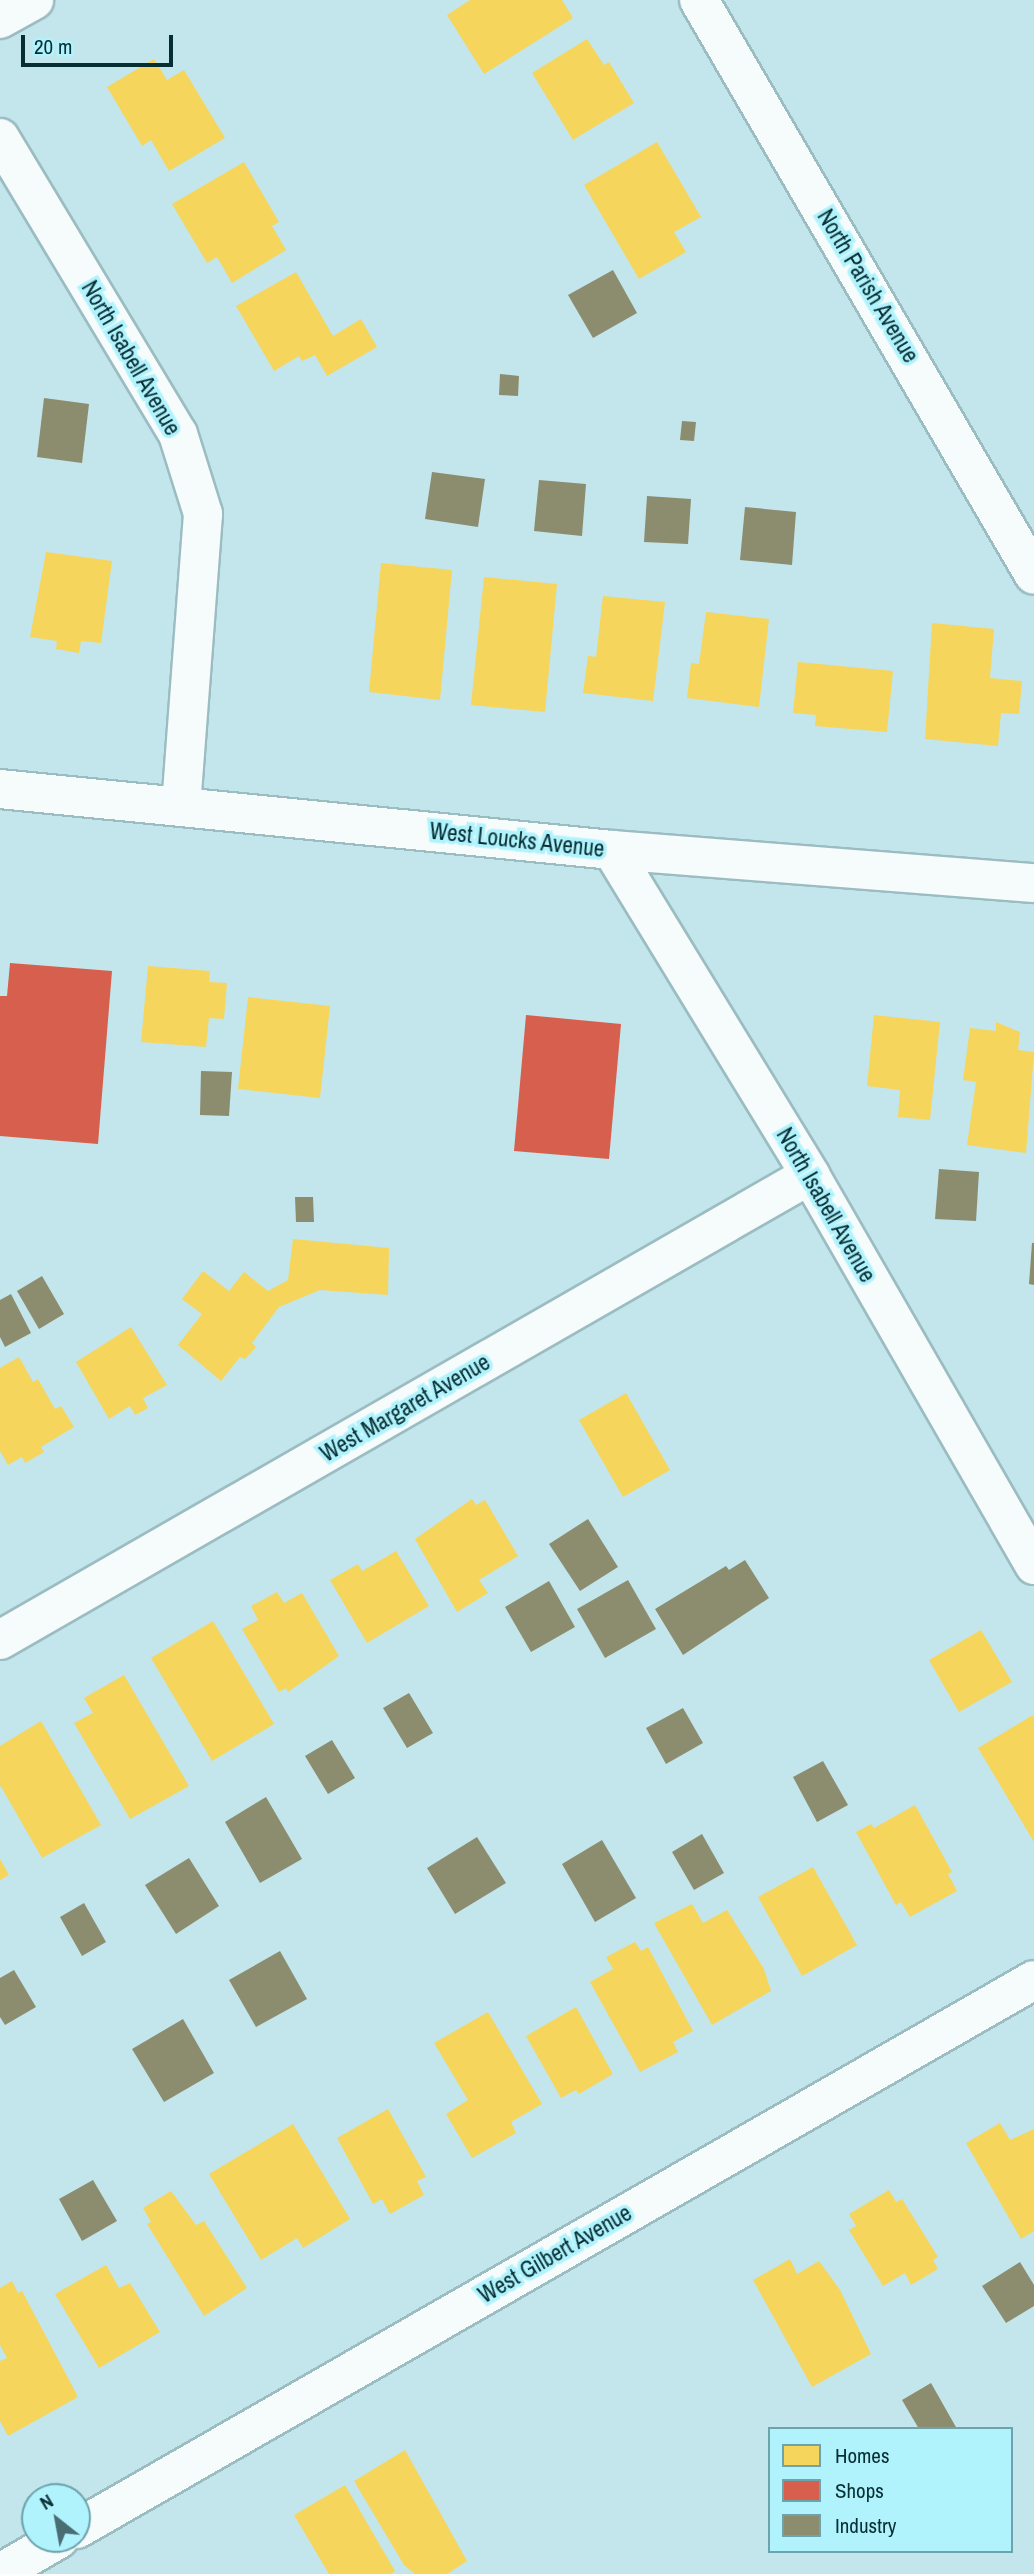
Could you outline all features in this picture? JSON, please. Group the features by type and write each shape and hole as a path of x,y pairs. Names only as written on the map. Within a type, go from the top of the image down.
{"street":[{"path":"0,19 34,0"},
{"name":"North Parish Avenue","path":"699,0 1034,575"},
{"name":"North Isabell Avenue","path":"0,138 178,434 203,513 181,806"},
{"name":"West Loucks Avenue","path":"0,789 612,850 1034,883"},
{"name":"North Isabell Avenue","path":"612,850 810,1175 1034,1565"},
{"name":"West Margaret Avenue","path":"0,1640 810,1175"},
{"name":"West Gilbert Avenue","path":"91,2521 1034,1980"},
{"path":"0,2573 35,2553"}],"building: Homes":[{"path":"470,0 562,0 573,18 484,74 447,15"},
{"path":"587,39 604,65 609,62 634,103 573,140 532,73"},
{"path":"154,59 167,80 184,70 225,138 169,171 151,140 142,146 107,87"},
{"path":"657,142 701,217 674,232 686,252 639,279 584,185"},
{"path":"244,162 279,222 272,226 286,250 232,283 217,257 207,263 172,204"},
{"path":"296,272 333,336 361,319 377,347 327,376 315,355 302,361 299,356 274,371 236,306"},
{"path":"46,552 112,561 101,643 81,641 79,653 56,649 57,641 30,637"},
{"path":"381,563 452,570 440,700 369,692"},
{"path":"484,577 557,584 545,712 471,705"},
{"path":"603,596 665,602 653,701 583,693 588,656 596,657"},
{"path":"706,612 769,619 759,707 687,698 691,663 699,664"},
{"path":"932,623 994,629 990,678 1022,681 1019,714 1001,713 998,746 925,739"},
{"path":"798,662 893,671 887,732 815,726 816,715 793,713"},
{"path":"148,966 210,971 209,982 227,983 224,1019 209,1018 206,1047 141,1042"},
{"path":"248,997 330,1006 320,1098 238,1089"},
{"path":"874,1015 940,1022 930,1120 898,1117 900,1090 867,1086"},
{"path":"996,1022 1020,1032 1018,1050 1034,1052 1026,1153 967,1145 976,1082 963,1080 970,1028 996,1031"},
{"path":"293,1239 389,1248 388,1295 320,1290 279,1307 252,1343 256,1347 245,1359 240,1357 221,1381 178,1345 202,1314 182,1299 203,1271 229,1291 244,1272 268,1291 288,1280"},
{"path":"131,1327 167,1385 143,1398 148,1408 135,1415 130,1406 109,1419 76,1362"},
{"path":"19,1357 33,1382 38,1379 55,1409 61,1406 74,1427 41,1447 44,1452 25,1463 22,1457 8,1465 0,1451 0,1368"},
{"path":"626,1393 670,1470 623,1497 579,1420"},
{"path":"472,1499 476,1505 485,1500 518,1556 479,1580 488,1593 457,1612 415,1539"},
{"path":"396,1551 429,1606 367,1643 330,1580 358,1564 362,1571"},
{"path":"277,1592 284,1603 302,1593 339,1656 288,1692 286,1688 279,1692 242,1629 258,1620 251,1606"},
{"path":"213,1621 274,1724 212,1761 151,1658"},
{"path":"981,1630 1012,1682 959,1712 929,1660"},
{"path":"124,1675 189,1786 130,1819 74,1723 93,1713 84,1698"},
{"path":"1033,1715 1034,1717 1034,1842 978,1748"},
{"path":"41,1721 101,1825 42,1858 0,1785 0,1746"},
{"path":"915,1805 952,1872 948,1874 957,1891 910,1917 901,1902 896,1905 856,1832 871,1824 874,1828"},
{"path":"0,1859 9,1875 0,1880"},
{"path":"813,1867 857,1945 802,1976 758,1897"},
{"path":"692,1904 703,1923 727,1910 764,1969 771,1991 712,2025 654,1923"},
{"path":"635,1942 641,1951 648,1947 693,2031 673,2042 678,2052 640,2072 590,1982 613,1969 606,1957"},
{"path":"576,2007 613,2074 579,2094 576,2090 561,2098 526,2036"},
{"path":"488,2012 542,2104 511,2122 516,2133 472,2158 446,2114 468,2100 434,2043"},
{"path":"388,2109 426,2177 417,2181 424,2195 390,2214 382,2199 373,2204 337,2138"},
{"path":"1000,2123 1010,2140 1034,2129 1034,2231 1021,2239 966,2143"},
{"path":"293,2124 350,2219 303,2248 297,2238 261,2260 209,2174"},
{"path":"889,2190 896,2202 902,2199 938,2257 933,2260 938,2269 911,2285 905,2273 883,2286 849,2230 856,2226 849,2214"},
{"path":"171,2191 196,2225 204,2221 247,2288 204,2316 147,2224 151,2222 143,2208"},
{"path":"790,2259 797,2274 819,2261 840,2290 871,2354 812,2387 753,2280"},
{"path":"106,2265 119,2288 130,2283 160,2332 99,2368 55,2294"},
{"path":"12,2281 18,2293 22,2291 78,2397 8,2436 0,2421 0,2361 7,2358 0,2345 0,2288"},
{"path":"405,2450 467,2561 447,2574 415,2574 404,2565 354,2481"},
{"path":"345,2485 395,2571 391,2574 329,2574 294,2515"}],"building: Shops":[{"path":"10,963 112,971 98,1144 0,1136 0,996 7,996"},
{"path":"526,1015 621,1024 609,1159 514,1151"}],"building: Industry":[{"path":"613,270 637,313 593,338 568,295"},
{"path":"500,374 519,376 518,396 499,395"},
{"path":"44,398 89,404 82,463 37,457"},
{"path":"682,421 696,422 694,441 680,440"},
{"path":"432,472 485,479 478,527 425,519"},
{"path":"539,480 586,484 582,536 534,531"},
{"path":"647,496 691,499 688,544 644,542"},
{"path":"745,507 796,512 792,565 740,560"},
{"path":"201,1071 232,1072 229,1116 200,1115"},
{"path":"939,1169 979,1172 976,1221 935,1219"},
{"path":"295,1197 313,1197 314,1222 296,1222"},
{"path":"1034,1243 1034,1285 1029,1284"},
{"path":"42,1276 64,1314 39,1329 17,1291"},
{"path":"11,1294 31,1333 5,1347 0,1337 0,1300"},
{"path":"588,1519 618,1567 580,1591 549,1544"},
{"path":"745,1560 769,1598 683,1655 655,1609 726,1566 729,1570"},
{"path":"628,1580 656,1629 605,1658 577,1609"},
{"path":"549,1581 575,1627 531,1652 505,1607"},
{"path":"409,1693 433,1733 407,1748 383,1708"},
{"path":"683,1708 703,1743 666,1764 646,1728"},
{"path":"332,1740 355,1778 328,1794 305,1756"},
{"path":"823,1761 848,1805 817,1822 793,1777"},
{"path":"266,1797 302,1859 260,1883 225,1822"},
{"path":"702,1834 724,1873 694,1890 672,1852"},
{"path":"477,1837 506,1883 455,1914 427,1868"},
{"path":"602,1840 636,1898 595,1922 562,1864"},
{"path":"189,1858 219,1906 176,1934 145,1885"},
{"path":"84,1903 106,1942 82,1956 60,1917"},
{"path":"280,1951 307,1999 256,2027 229,1980"},
{"path":"14,1970 36,2007 5,2025 0,2017 0,1978"},
{"path":"183,2019 214,2073 164,2102 132,2049"},
{"path":"93,2180 117,2221 82,2241 59,2199"},
{"path":"1020,2262 1034,2285 1034,2306 1006,2323 982,2286"},
{"path":"931,2383 956,2427 918,2427 902,2400"}]}
